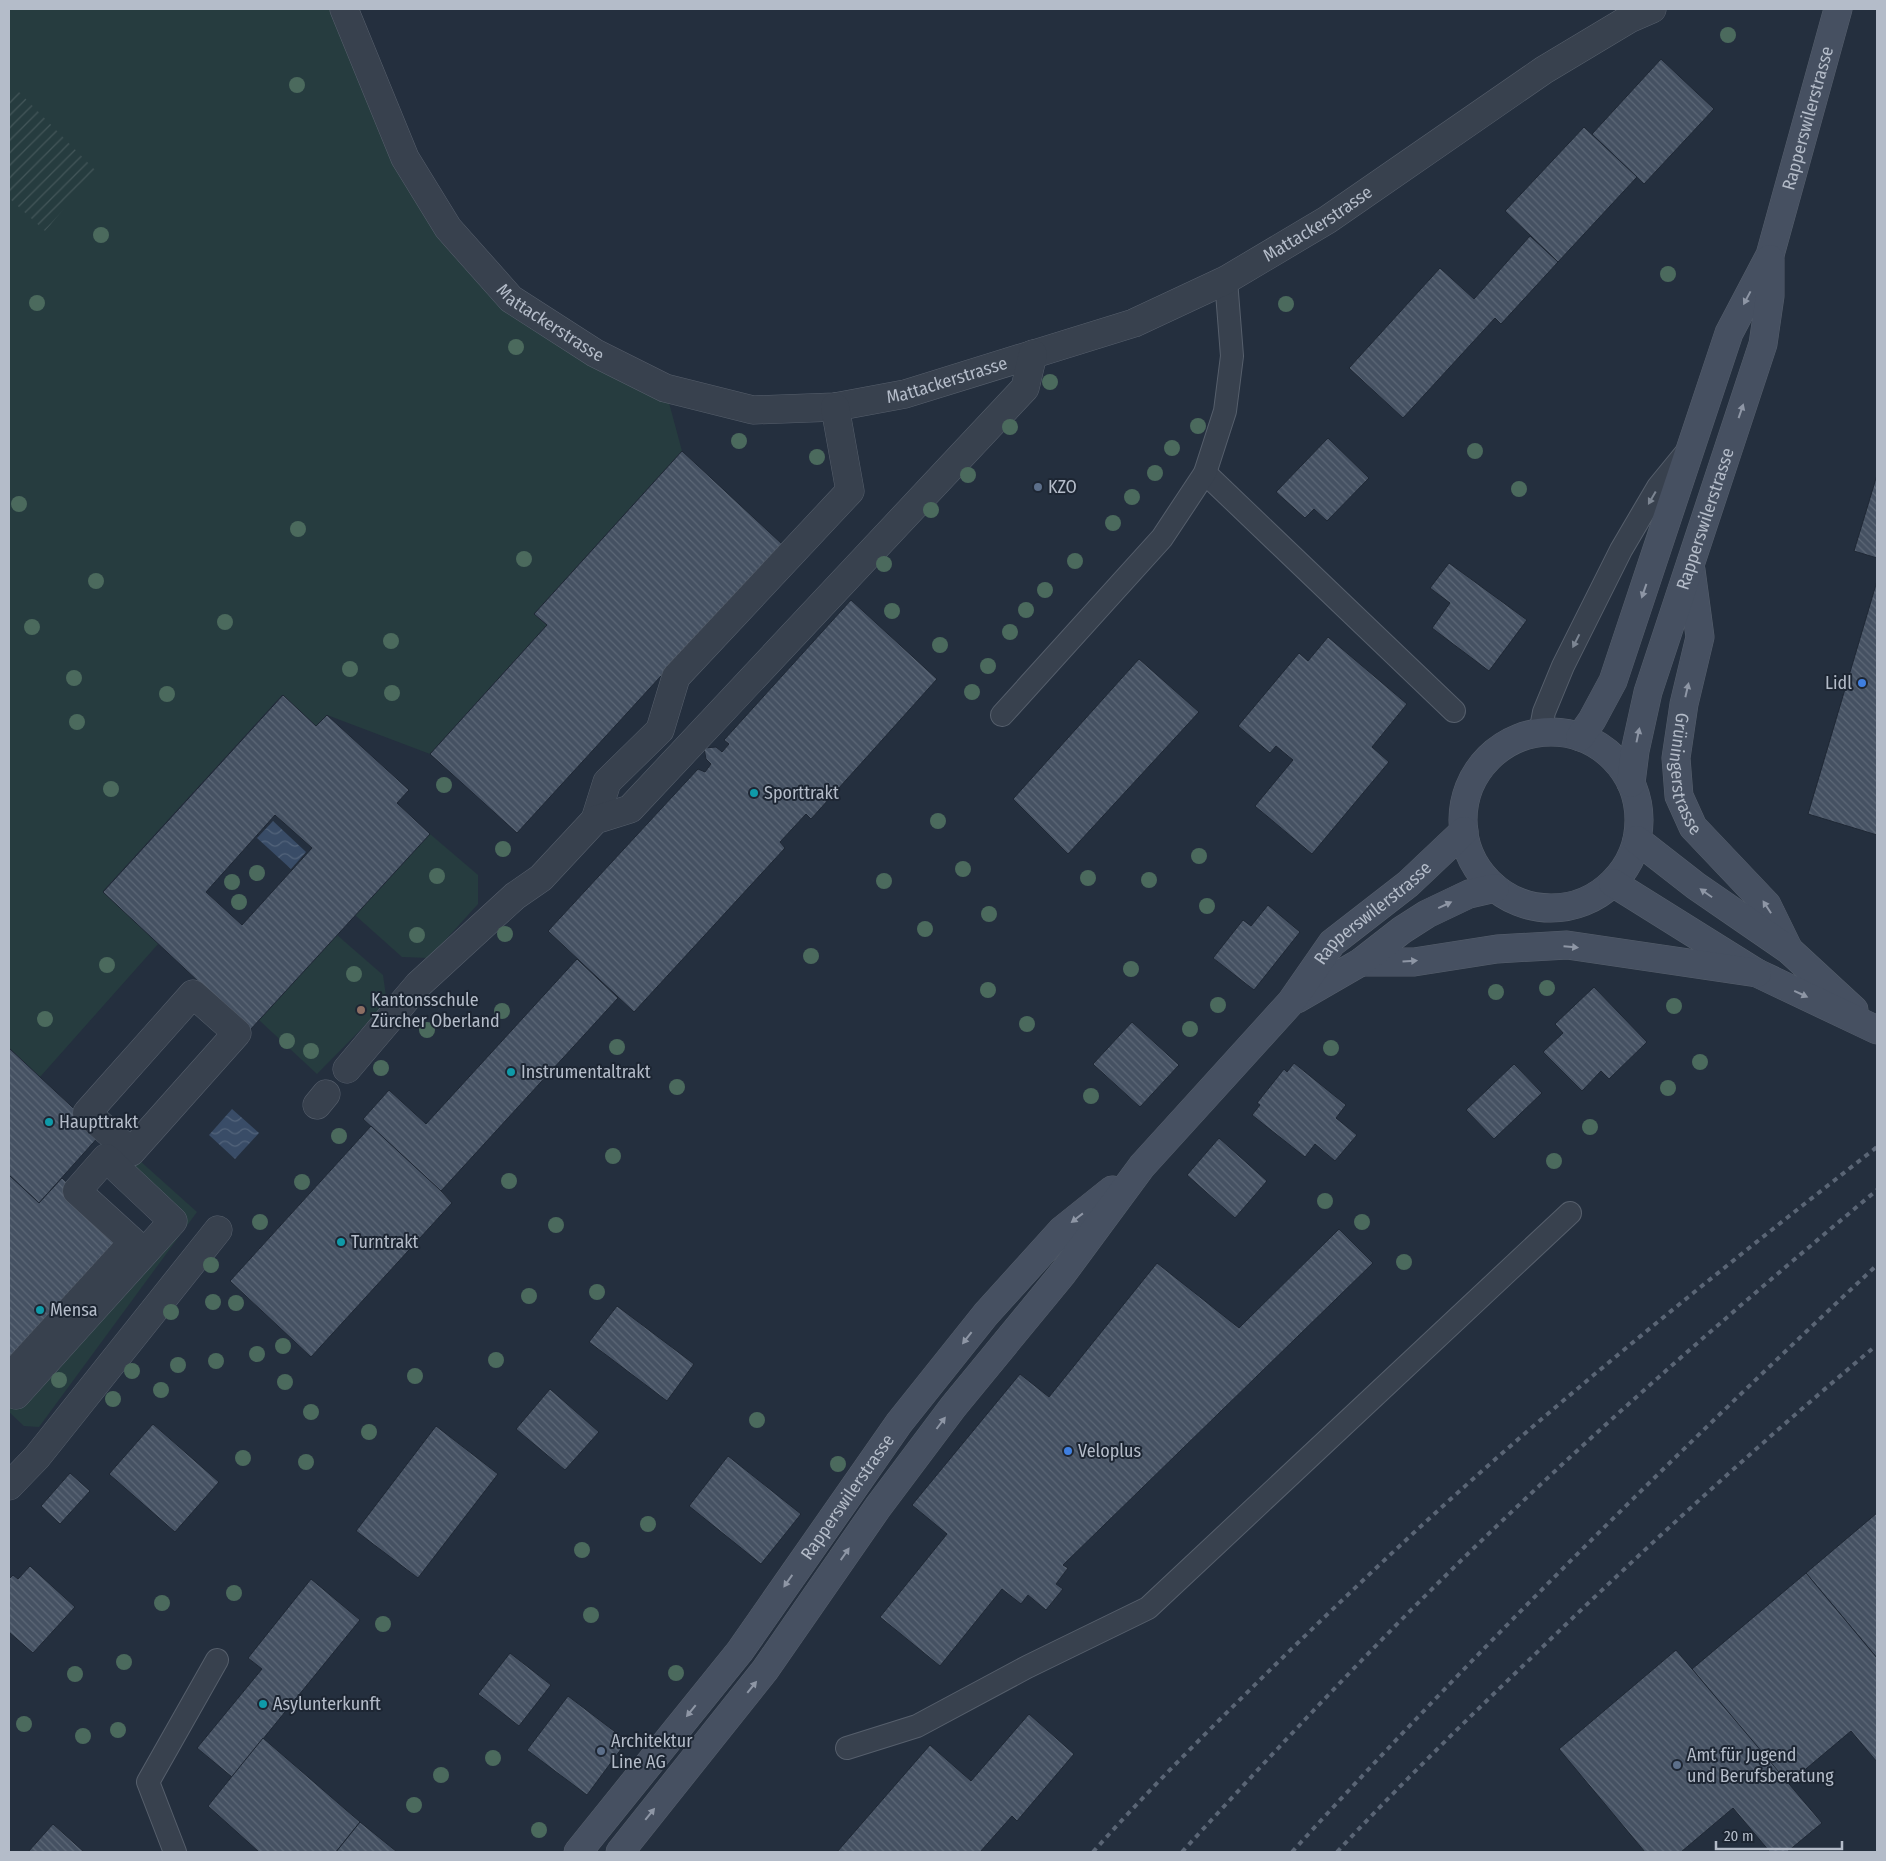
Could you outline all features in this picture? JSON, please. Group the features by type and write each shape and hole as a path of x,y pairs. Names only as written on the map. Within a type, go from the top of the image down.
{"main road":[{"name":"Rapperswilerstrasse","path":"1580,737 1592,720 1613,681 1729,333 1770,254 1838,9"},
{"name":"Rapperswilerstrasse","path":"1631,783 1635,751 1648,692 1763,344 1770,296 1770,254"},
{"name":"Grüningerstrasse","path":"1690,564 1700,637 1684,704 1676,758 1679,796 1693,827 1767,905 1789,950"},
{"path":"1540,733 1560,733 1580,737 1596,744 1610,754 1622,767 1631,783 1637,801 1640,820 1637,840 1629,863 1613,883 1592,898 1568,907 1542,908 1517,902 1495,888 1480,872 1469,853 1464,831 1464,810 1468,790 1479,771 1492,755 1506,744 1522,737 1540,733"},
{"name":"Rapperswilerstrasse","path":"620,1852 765,1670 878,1507 947,1414 1063,1272 1142,1166 1291,1002 1332,943 1408,884 1464,831"},
{"name":"Grüningerstrasse","path":"1637,840 1696,886 1789,950 1875,1029"},
{"name":"Grüningerstrasse","path":"1613,883 1757,973 1875,1029"},
{"name":"Rapperswilerstrasse","path":"1291,1002 1361,962 1427,914 1470,894 1495,888"},
{"name":"Grüningerstrasse","path":"1361,962 1414,962 1497,949 1567,946 1757,973"},
{"name":"Rapperswilerstrasse","path":"578,1852 740,1651 899,1423 986,1314 1062,1230 1142,1166"}],"street":[{"name":"Mattackerstrasse","path":"344,9 405,158 448,228 511,298 595,353 664,388 753,410 835,407 905,394 1134,323 1226,280 1327,220 1544,70 1629,19 1652,9"},
{"path":"596,820 630,809 1025,388 1034,354"},
{"path":"347,1069 418,985 515,896 541,878 596,820 607,782 660,730 676,677 850,491 835,407"},
{"path":"194,994 237,1033 131,1152 87,1114 194,994"},
{"path":"9,1378 132,1242 77,1191 106,1158 173,1221 16,1394 9,1388"},
{"path":"9,1486 37,1457 218,1230"}],"lane":[{"path":"1002,714 1162,538 1205,473 1225,411 1232,356 1226,280"},
{"path":"1540,733 1544,712 1563,666 1622,550 1658,487 1692,446"},
{"path":"1205,473 1454,711"},
{"path":"847,1748 917,1726 1027,1667 1148,1608 1570,1213"},
{"path":"174,1852 148,1782 217,1660"}],"green space":[{"path":"9,9 344,9 405,158 511,299 665,388 682,451 534,614 547,625 430,754 327,715 316,726 282,695 103,891 159,943 40,1077 9,1048"},
{"path":"18,91 96,171 45,231 9,198 9,102"},
{"path":"430,834 478,875 478,904 429,958 402,957 355,915"},
{"path":"337,935 383,975 387,1003 317,1074 259,1020"},
{"path":"120,1143 197,1212 39,1427 24,1426 9,1412 9,1388 173,1222 106,1158"}],"water":[{"path":"273,821 306,852 291,869 257,838"},
{"path":"232,1109 259,1133 235,1159 209,1135"}],"building":[{"path":"1661,59 1714,109 1644,184 1592,134"},
{"path":"1584,127 1637,177 1558,262 1505,211"},
{"path":"1530,236 1558,262 1501,324 1495,318 1403,418 1349,368 1440,268 1474,299"},
{"path":"1328,438 1369,478 1327,521 1314,509 1305,518 1276,492"},
{"path":"682,451 782,544 517,833 430,754 547,625 534,614"},
{"path":"1877,475 1877,558 1854,551"},
{"path":"1449,563 1527,620 1489,671 1432,628 1450,603 1430,588"},
{"name":"Lidl","path":"1877,581 1877,835 1808,814"},
{"name":"Sporttrakt","path":"851,600 937,679 811,819 806,814 780,842 785,848 634,1012 548,931 698,769 705,772 711,764 706,759 704,748 716,747 722,752 729,744 724,740"},
{"path":"1328,637 1407,704 1372,747 1389,762 1312,854 1255,806 1293,760 1276,746 1270,753 1238,726 1299,653 1308,661"},
{"path":"1139,659 1199,712 1068,854 1013,799"},
{"path":"283,695 316,726 327,715 409,790 397,803 430,834 250,1030 103,892","holes":["275,815 312,848 242,925 206,892"]},
{"path":"1268,905 1300,932 1254,990 1213,958 1243,920 1251,926"},
{"name":"Instrumentaltrakt","path":"577,959 618,998 441,1191 363,1119 389,1090 426,1124"},
{"path":"1594,987 1647,1042 1609,1079 1601,1071 1582,1091 1543,1052 1563,1033 1555,1024"},
{"path":"1132,1022 1179,1065 1140,1107 1093,1064"},
{"name":"Haupttrakt","path":"9,1048 101,1134 39,1203 9,1175"},
{"path":"1294,1063 1346,1105 1336,1118 1357,1135 1335,1161 1315,1144 1305,1157 1252,1115 1260,1105 1257,1103 1284,1069 1287,1072"},
{"path":"1514,1064 1542,1093 1494,1139 1466,1110"},
{"name":"Turntrakt","path":"371,1126 452,1203 311,1357 230,1281"},
{"path":"1219,1138 1267,1181 1235,1218 1187,1175"},
{"name":"Mensa","path":"9,1175 39,1203 62,1178 133,1242 9,1378"},
{"name":"Veloplus","path":"1339,1229 1373,1263 1063,1565 1068,1568 1056,1584 1063,1589 1046,1610 1028,1595 1021,1604 1002,1589 940,1666 880,1617 947,1534 912,1505 1020,1374 1049,1397 1157,1263 1239,1328"},
{"path":"617,1306 694,1364 667,1401 589,1342"},
{"path":"550,1389 599,1432 565,1470 516,1429"},
{"path":"153,1424 219,1482 175,1532 109,1474"},
{"path":"436,1426 498,1474 418,1578 356,1531"},
{"path":"728,1456 801,1514 761,1564 689,1506"},
{"path":"70,1473 90,1491 60,1524 41,1506"},
{"path":"1877,1513 1877,1658 1806,1573"},
{"path":"30,1566 75,1607 33,1653 9,1632 9,1579 13,1575 18,1579"},
{"path":"1806,1573 1877,1658 1877,1762 1851,1731 1788,1784 1692,1669"},
{"name":"Asylunterkunft","path":"311,1579 360,1620 232,1777 197,1748 262,1669 248,1658"},
{"path":"1676,1650 1822,1823 1787,1852 1770,1852 1733,1808 1681,1852 1645,1852 1559,1749"},
{"path":"510,1653 551,1685 519,1726 478,1694"},
{"path":"568,1696 627,1741 587,1795 527,1750"},
{"path":"1029,1714 1074,1754 1017,1821 1012,1816 980,1852 837,1852 930,1745 971,1781"},
{"path":"263,1738 360,1822 336,1852 259,1852 208,1806"},
{"path":"360,1822 397,1852 336,1852"},
{"path":"53,1824 84,1852 28,1852"}],"railway":[{"path":"1093,1852 1205,1734 1363,1580 1453,1497 1559,1404 1649,1329 1877,1147"},
{"path":"1182,1852 1360,1662 1531,1493 1702,1339 1877,1190"},
{"path":"1292,1852 1433,1701 1578,1553 1801,1336 1877,1265"},
{"path":"1337,1852 1454,1732 1611,1582 1696,1503 1872,1349"}],"place":[{"name":"KZO","path":"1038,487"},
{"name":"Lidl","path":"1862,683"},
{"name":"Sporttrakt","path":"754,793"},
{"name":"Kantonsschule Zürcher Oberland","path":"361,1010"},
{"name":"Instrumentaltrakt","path":"511,1072"},
{"name":"Haupttrakt","path":"49,1122"},
{"name":"Turntrakt","path":"341,1242"},
{"name":"Mensa","path":"40,1310"},
{"name":"Veloplus","path":"1068,1451"},
{"name":"Asylunterkunft","path":"263,1704"},
{"name":"Architektur Line AG","path":"601,1751"},
{"name":"Amt für Jugend und Berufsberatung","path":"1677,1765"}]}
